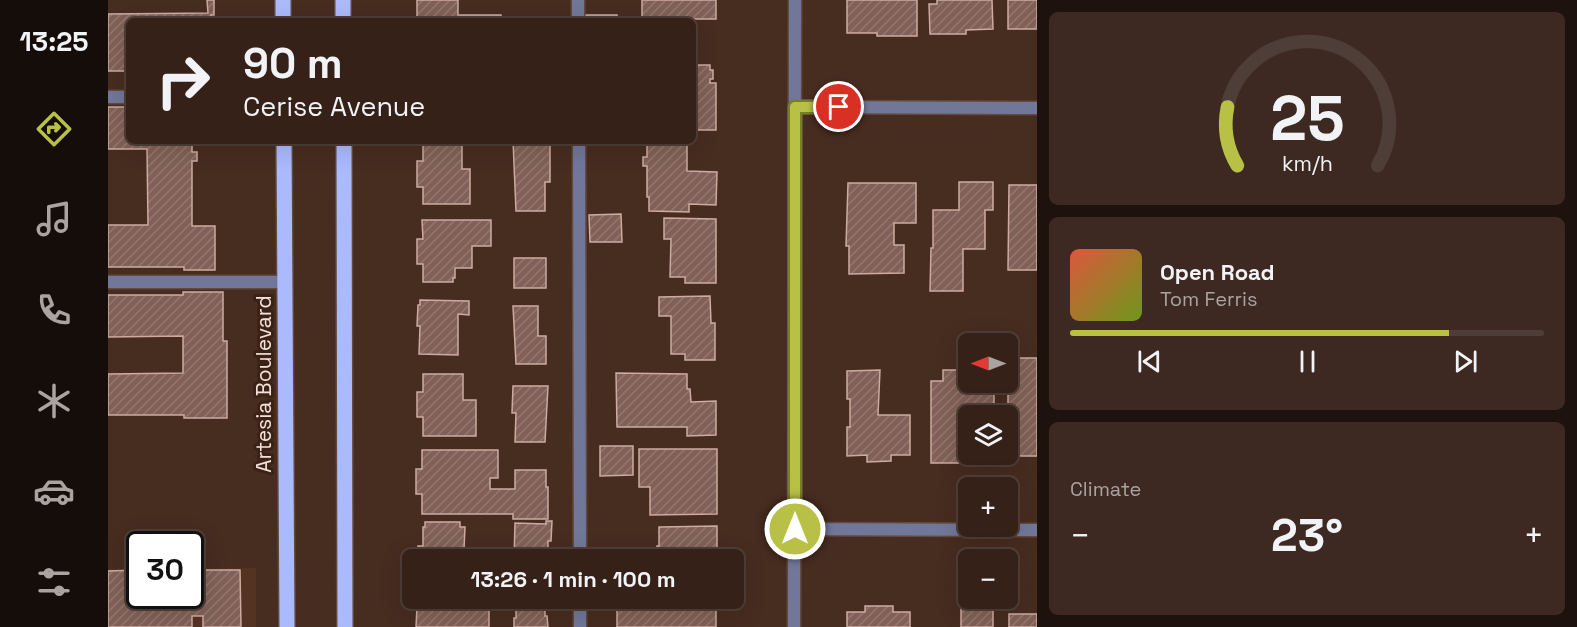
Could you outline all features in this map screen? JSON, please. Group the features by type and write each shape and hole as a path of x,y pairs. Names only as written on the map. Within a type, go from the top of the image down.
{"main road":[{"path":"283,0 283,18"},
{"path":"344,0 344,18"},
{"name":"Artesia Boulevard","path":"284,144 286,627"},
{"path":"344,144 345,627"}],"street":[{"path":"578,0 578,18"},
{"path":"795,0 795,627"},
{"path":"108,97 126,97"},
{"path":"795,107 1037,108"},
{"path":"579,144 580,549"},
{"path":"108,282 285,282"},
{"path":"795,529 1037,530"},
{"path":"580,609 580,627"}],"shaded area":[{"path":"256,568 256,627 108,627 108,569 126,569 126,609 204,609 204,569"}],"building":[{"path":"207,0 214,0 214,15 211,15 211,18 126,18 126,71 108,71 108,14 208,13"},
{"path":"417,0 458,0 458,15 501,15 501,18 417,18"},
{"path":"642,0 716,0 716,19 642,18"},
{"path":"847,0 917,0 917,36 847,33"},
{"path":"937,0 992,0 993,29 966,30 966,34 930,34 929,4 937,4"},
{"path":"1008,0 1037,0 1037,29 1008,29"},
{"path":"584,15 617,15 617,18 584,18"},
{"path":"696,65 710,65 710,70 713,70 713,79 710,79 710,83 716,83 716,130 696,130"},
{"path":"108,107 126,107 126,144 192,144 192,152 197,152 197,161 192,161 192,226 215,226 215,270 184,270 184,267 108,267 108,225 148,225 147,149 108,149"},
{"path":"423,144 462,144 462,169 470,169 470,204 423,204 423,187 417,187 417,161 423,161"},
{"path":"513,144 550,144 550,182 545,182 545,211 516,211"},
{"path":"647,144 687,144 687,171 717,172 716,205 689,204 689,212 649,211 647,166 643,166 643,157 647,157"},
{"path":"959,182 993,182 993,210 985,210 985,249 963,249 963,291 930,291 933,210 959,210"},
{"path":"848,183 916,183 916,223 894,223 894,245 904,245 904,273 849,274 849,246 846,246"},
{"path":"1009,185 1037,185 1037,270 1008,270"},
{"path":"621,214 622,242 590,242 589,215"},
{"path":"664,218 716,219 716,283 685,283 685,277 670,277 671,239 664,239"},
{"path":"422,220 491,220 491,246 472,246 472,268 455,268 453,282 423,282 423,264 417,264 417,239 423,239"},
{"path":"514,258 546,258 546,288 514,288"},
{"path":"183,292 223,292 223,341 227,341 227,418 184,418 184,415 108,415 108,374 183,373 183,336 108,337 108,295 183,295"},
{"path":"710,296 711,323 715,323 715,360 685,360 685,354 671,354 671,316 659,316 659,297"},
{"path":"420,300 469,301 469,315 458,314 458,355 419,354 420,326 417,326"},
{"path":"513,306 538,306 538,336 546,336 546,364 516,364"},
{"path":"1018,358 1037,358 1037,456 1018,456 1018,405 1008,405 1008,393 1018,393"},
{"path":"880,370 878,415 910,415 910,455 891,455 891,461 867,462 867,455 847,456 850,399 847,399 847,371"},
{"path":"943,370 958,370 958,393 994,393 994,405 958,405 958,463 931,463 931,381 943,381"},
{"path":"616,373 687,374 687,389 690,389 691,402 716,401 716,435 687,436 687,427 617,427"},
{"path":"423,374 463,374 463,400 476,400 476,436 423,436 423,417 417,417 417,392 423,392"},
{"path":"513,386 548,386 545,442 515,442 516,413 512,413"},
{"path":"600,446 633,446 633,475 600,476"},
{"path":"639,449 717,449 717,514 650,515 650,487 639,487"},
{"path":"422,450 498,450 498,478 490,478 490,489 515,489 515,470 546,470 548,519 513,519 513,514 422,514 422,494 416,494 416,469 422,469"},
{"path":"546,521 552,521 551,541 548,541 548,549 514,549 515,523 546,524"},
{"path":"425,522 460,522 460,527 465,527 464,549 418,549 418,546 423,546 423,527 425,527"},
{"path":"717,526 717,549 657,549 659,527"},
{"path":"126,570 126,609 204,609 204,570 240,570 241,627 203,627 203,616 192,616 192,627 108,627 108,571"},
{"path":"865,606 893,606 893,612 910,612 910,627 847,627 847,612 865,612"},
{"path":"417,609 489,609 489,627 416,627"},
{"path":"516,609 545,609 548,627 514,627 514,618 516,618"},
{"path":"617,609 716,609 716,627 617,627"},
{"path":"961,609 993,609 993,627 961,627"},
{"path":"1009,614 1037,614 1037,627 1009,627"}],"route":[{"path":"795,529 795,107 839,107"}]}
